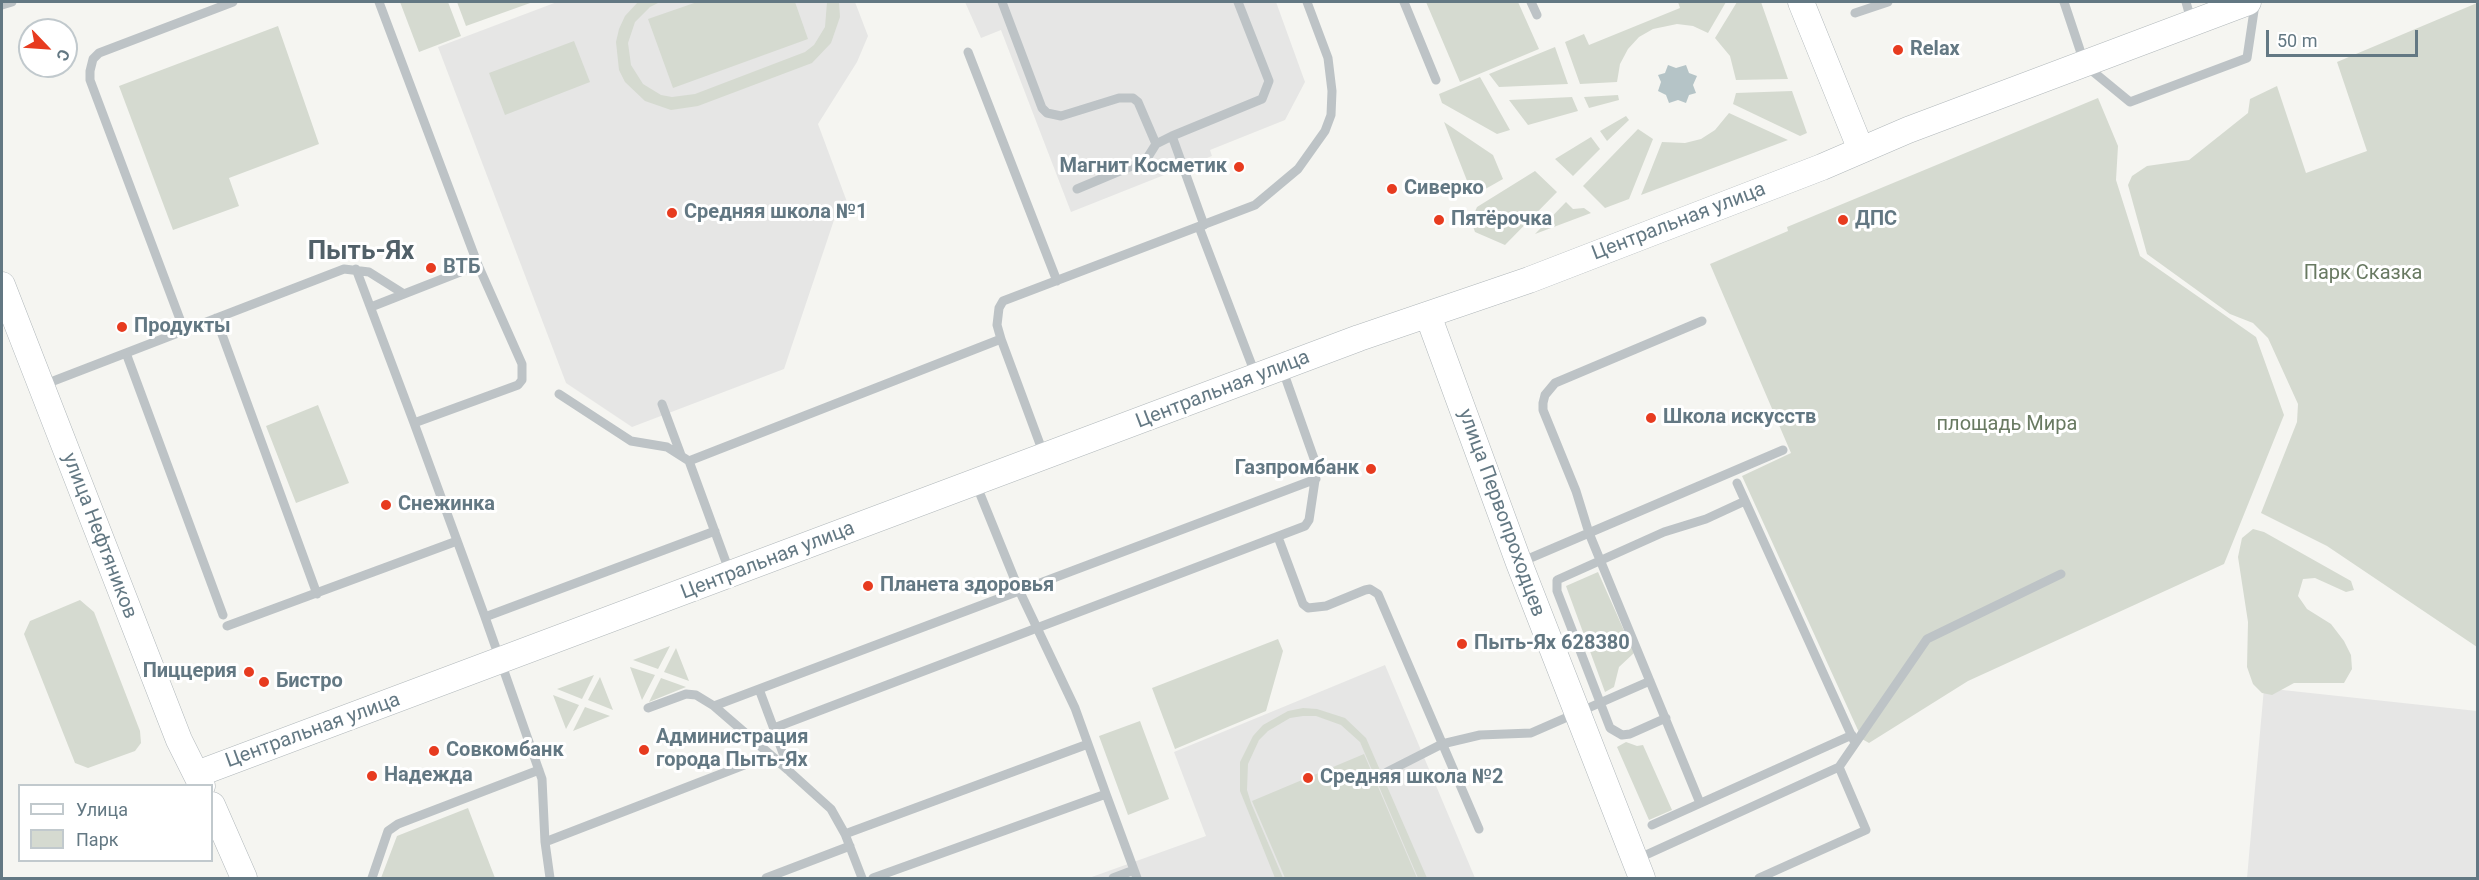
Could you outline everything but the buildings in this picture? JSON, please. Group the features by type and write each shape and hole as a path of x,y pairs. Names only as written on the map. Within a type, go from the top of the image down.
{"main road":[{"path":"1800,2 1861,150"},
{"name":"Центральная улица","path":"199,780 501,661 1256,377 1529,280 2085,65 2189,12 2248,2"},
{"name":"улица Нефтяников","path":"2,285 12,323 41,386 179,740 199,780"},
{"name":"улица Первопроходцев","path":"1428,315 1519,563 1638,869"},
{"path":"213,807 244,879"}],"lane":[{"path":"2,5 12,2"},
{"path":"184,330 90,80 90,71 93,59 99,53 233,2"},
{"path":"379,2 478,265 522,364 522,380 518,384 414,423"},
{"path":"1002,2 1042,108 1047,113 1061,116 1119,98 1133,98 1138,102 1156,144"},
{"path":"1077,189 1146,160 1156,144 1256,103 1266,93 1269,81 1238,2"},
{"path":"1045,457 1001,339 997,316 1003,301 1255,205 1298,169 1325,131 1330,115 1331,73 1323,42 1307,2"},
{"path":"1404,2 1436,80"},
{"path":"1531,2 1537,15"},
{"path":"1855,13 1888,2"},
{"path":"2064,2 2085,65 2130,102 2247,58 2255,2"},
{"path":"968,51 1056,281"},
{"path":"1172,136 1256,377"},
{"path":"371,308 478,265"},
{"path":"41,386 344,269 356,268 369,272 404,294"},
{"path":"356,268 539,770 550,879"},
{"path":"216,318 317,594"},
{"path":"1700,803 1589,533 1576,491 1543,410 1545,395 1555,383 1702,321"},
{"path":"559,394 631,441 662,446 685,458 1001,339"},
{"path":"126,353 223,615"},
{"path":"774,728 1037,630 1305,526 1309,520 1316,479 1315,458 1282,368"},
{"path":"663,404 731,575"},
{"path":"1519,563 1783,450"},
{"path":"714,706 1316,479"},
{"path":"976,483 1019,590 1075,708 1136,874 1113,879"},
{"path":"1737,483 1853,738"},
{"path":"1666,718 1630,734 1622,735 1610,728 1556,585 1560,576 1745,501"},
{"path":"485,617 715,531"},
{"path":"1278,537 1303,604 1308,608 1326,606 1365,590 1370,589 1378,594 1479,829"},
{"path":"226,626 457,541"},
{"path":"1638,869 1839,767 1853,738 1927,639 2061,574"},
{"path":"1387,772 1442,744 1480,735 1531,733 1650,681"},
{"path":"759,689 790,772"},
{"path":"648,708 691,694 714,706 825,802 845,834 862,879"},
{"path":"1652,825 1853,738"},
{"path":"845,834 1088,744"},
{"path":"545,842 770,755"},
{"path":"1759,879 1866,830 1839,767"},
{"path":"372,879 388,831 398,824 539,770"},
{"path":"873,879 1106,794"},
{"path":"766,879 850,846"}],"shaded area":[{"name":"Средняя школа №1","path":"557,2 855,2 868,36 857,62 818,124 850,210 835,217 784,369 632,427 566,383 438,47"},
{"path":"965,2 1276,2 1305,82 1285,120 1210,150 1212,156 1071,212 1001,30 981,38"},
{"path":"1668,65 1676,68 1686,65 1689,73 1697,76 1693,85 1696,93 1689,95 1686,103 1678,100 1669,103 1666,95 1658,91 1661,82 1658,75 1665,73"},
{"name":"Средняя школа №2","path":"1385,665 1475,878 1089,878 1206,836 1174,752"},
{"path":"2264,688 2477,711 2477,878 2247,878"}],"green space":[{"path":"400,2 448,2 461,36 419,52"},
{"path":"457,2 533,2 466,26"},
{"path":"638,2 660,2 650,7 635,22 628,43 631,65 643,84 661,95 672,97 695,94 805,52 814,45 825,27 827,2 839,2 840,17 831,43 812,63 698,106 671,110 645,101 625,82 619,70 616,42 619,29 625,16"},
{"path":"697,2 795,2 808,39 673,88 648,19"},
{"path":"1426,2 1518,2 1539,49 1460,82"},
{"path":"1678,2 1726,2 1708,33 1693,26 1677,24 1653,29 1639,37 1628,49 1620,64 1617,82 1580,84 1565,42 1584,34 1589,45 1680,8"},
{"path":"1737,2 1761,2 1788,79 1736,80 1730,56 1715,38"},
{"name":"Парк Сказка","path":"2477,3 2477,647 2327,546 2261,513 2297,422 2298,404 2268,338 2253,323 2230,314 2147,254 2128,185 2132,176 2147,166 2189,160 2248,113 2250,99 2277,86 2306,173 2367,151 2337,62"},
{"path":"278,26 319,144 229,178 239,206 173,230 119,86"},
{"path":"574,41 590,82 505,115 489,73"},
{"path":"1555,47 1568,84 1499,87 1489,74"},
{"path":"1480,77 1510,130 1497,134 1442,103 1439,94"},
{"path":"1792,91 1807,133 1800,136 1733,104 1736,93"},
{"path":"1618,95 1619,100 1589,108 1584,97"},
{"path":"1572,97 1578,111 1528,125 1509,100"},
{"name":"площадь Мира","path":"2098,98 2118,146 2116,180 2140,256 2256,337 2284,415 2224,564 1968,681 1869,743 1862,739 1742,476 1791,453 1710,264 1788,231 1787,227"},
{"path":"1729,113 1788,140 1641,195 1662,142 1685,143 1701,139 1715,130"},
{"path":"1626,116 1629,120 1607,141 1600,131"},
{"path":"1444,122 1493,155 1503,179 1473,196"},
{"path":"1638,129 1653,139 1629,199 1605,208 1583,186"},
{"path":"1591,137 1600,149 1573,176 1555,159"},
{"path":"1535,171 1557,192 1505,245 1475,232 1471,221 1477,207"},
{"path":"1566,202 1573,209 1584,208 1591,213 1535,234"},
{"path":"318,405 349,483 296,503 266,426"},
{"path":"2253,529 2264,532 2351,581 2354,590 2346,592 2315,578 2303,579 2298,596 2307,609 2331,624 2344,641 2351,655 2352,669 2344,683 2294,683 2272,695 2262,693 2253,684 2247,667 2248,622 2238,557 2242,538"},
{"path":"1598,572 1634,653 1619,667 1614,687 1605,692 1566,586"},
{"path":"80,600 94,612 140,731 141,743 135,751 88,768 75,763 24,634 30,621"},
{"path":"1278,639 1283,651 1266,711 1175,749 1152,688"},
{"path":"670,646 658,669 633,660"},
{"path":"676,648 689,681 664,672"},
{"path":"630,667 655,675 642,700"},
{"path":"594,675 582,699 557,689"},
{"path":"600,677 613,710 588,700"},
{"path":"661,678 686,687 649,702"},
{"path":"553,695 579,705 566,729"},
{"path":"585,707 610,716 573,731"},
{"path":"1303,708 1317,709 1345,718 1366,738 1427,878 1418,878 1360,742 1341,725 1316,716 1303,716 1290,718 1268,731 1259,740 1248,764 1247,790 1283,878 1275,878 1240,791 1240,762 1253,736 1263,725 1288,711"},
{"path":"1140,721 1169,799 1128,815 1099,736"},
{"path":"1626,742 1637,746 1643,745 1672,810 1649,820 1617,747"},
{"path":"1364,754 1417,878 1285,878 1252,801"},
{"path":"468,808 495,878 381,878 397,836"}],"place":[{"name":"Relax","path":"1898,50"},
{"name":"Магнит Косметик","path":"1239,167"},
{"name":"Сиверко","path":"1392,189"},
{"name":"Средняя школа №1","path":"672,213"},
{"name":"Пятёрочка","path":"1439,220"},
{"name":"ДПС","path":"1843,220"},
{"name":"ВТБ","path":"431,268"},
{"name":"Продукты","path":"122,327"},
{"name":"Школа искусств","path":"1651,418"},
{"name":"Газпромбанк","path":"1371,469"},
{"name":"Снежинка","path":"386,505"},
{"name":"Планета здоровья","path":"868,586"},
{"name":"Пыть-Ях 628380","path":"1462,644"},
{"name":"Пиццерия","path":"249,672"},
{"name":"Бистро","path":"264,682"},
{"name":"Администрация города Пыть-Ях","path":"644,750"},
{"name":"Совкомбанк","path":"434,751"},
{"name":"Надежда","path":"372,776"},
{"name":"Средняя школа №2","path":"1308,778"}],"district":[{"name":"Пыть-Ях","path":"361,252"}]}
